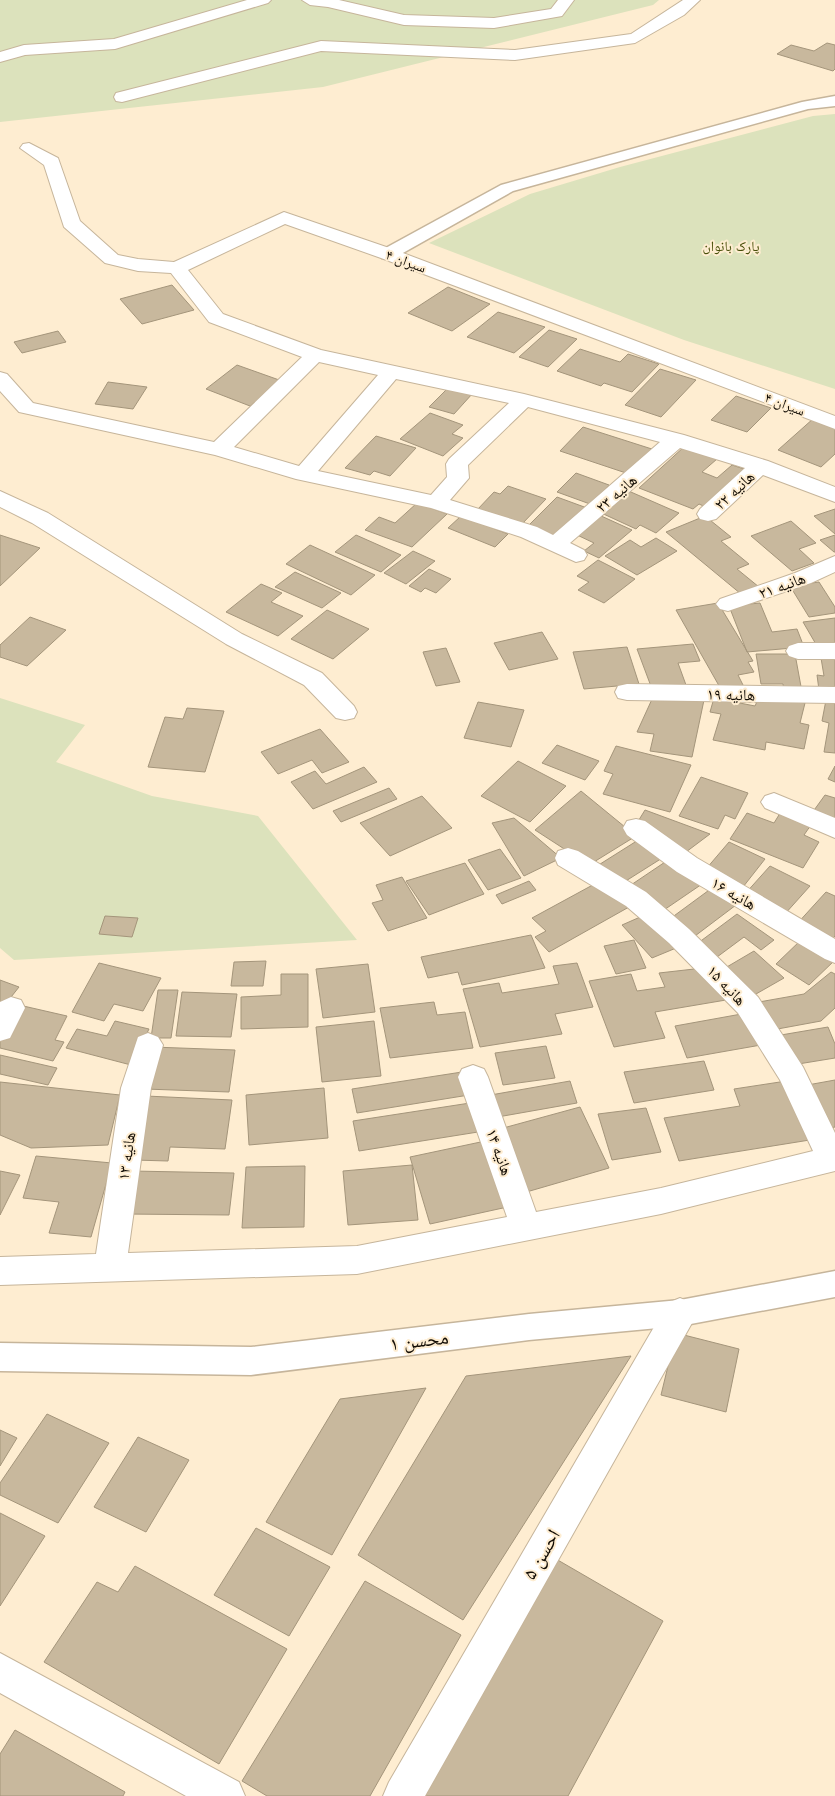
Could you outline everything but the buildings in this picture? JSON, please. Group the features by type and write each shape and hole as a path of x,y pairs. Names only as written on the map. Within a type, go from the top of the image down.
{"street":[{"path":"0,58 24,50 115,44 263,0"},
{"path":"310,0 328,2 404,20 494,23 556,13 566,0"},
{"path":"122,97 321,46 515,55 635,38 678,12 692,0"},
{"path":"29,148 52,162 71,222 112,259 176,268 216,318 315,355 524,400 676,440 760,466 835,495"},
{"name":"سیران ۴","path":"176,268 284,218 388,254 835,423"},
{"path":"219,450 315,355"},
{"path":"304,474 392,371"},
{"path":"0,378 26,408 219,450 304,474 436,503 529,532 576,555"},
{"path":"436,503 458,478 458,464 524,400"},
{"name":"هانیه ۲۳","path":"555,545 676,440"},
{"name":"هانیه ۲۲","path":"708,514 760,466"},
{"path":"0,498 40,518 234,639 313,679 345,712"},
{"name":"هانیه ۲۱","path":"728,604 803,578 835,563"},
{"path":"798,651 835,651"},
{"name":"هانیه ۱۹","path":"627,692 835,695"},
{"path":"774,802 835,829"},
{"name":"هانیه ۱۶","path":"636,828 687,865 835,952"},
{"name":"هانیه ۱۵","path":"568,858 636,899 679,936 748,1005 792,1075 834,1158"},
{"name":"هانیه ۱۳","path":"110,1268 136,1088 148,1045"},
{"name":"هانیه ۱۴","path":"473,1077 526,1227"},
{"path":"0,1271 358,1260 661,1201 834,1158"},
{"name":"احسن ۵","path":"403,1796 680,1313"},
{"path":"0,1672 225,1796"}],"lane":[{"path":"388,254 508,188 808,105 835,101"},
{"name":"محسن ۱","path":"0,1357 251,1360 529,1327 680,1313 835,1284"}],"green space":[{"path":"0,0 659,0 653,5 323,87 0,122"},
{"name":"پارک بانوان","path":"835,114 835,389 684,340 429,243 530,194 620,167 813,116"},
{"path":"0,698 85,725 56,762 152,796 258,816 357,940 14,960 0,948"}]}
